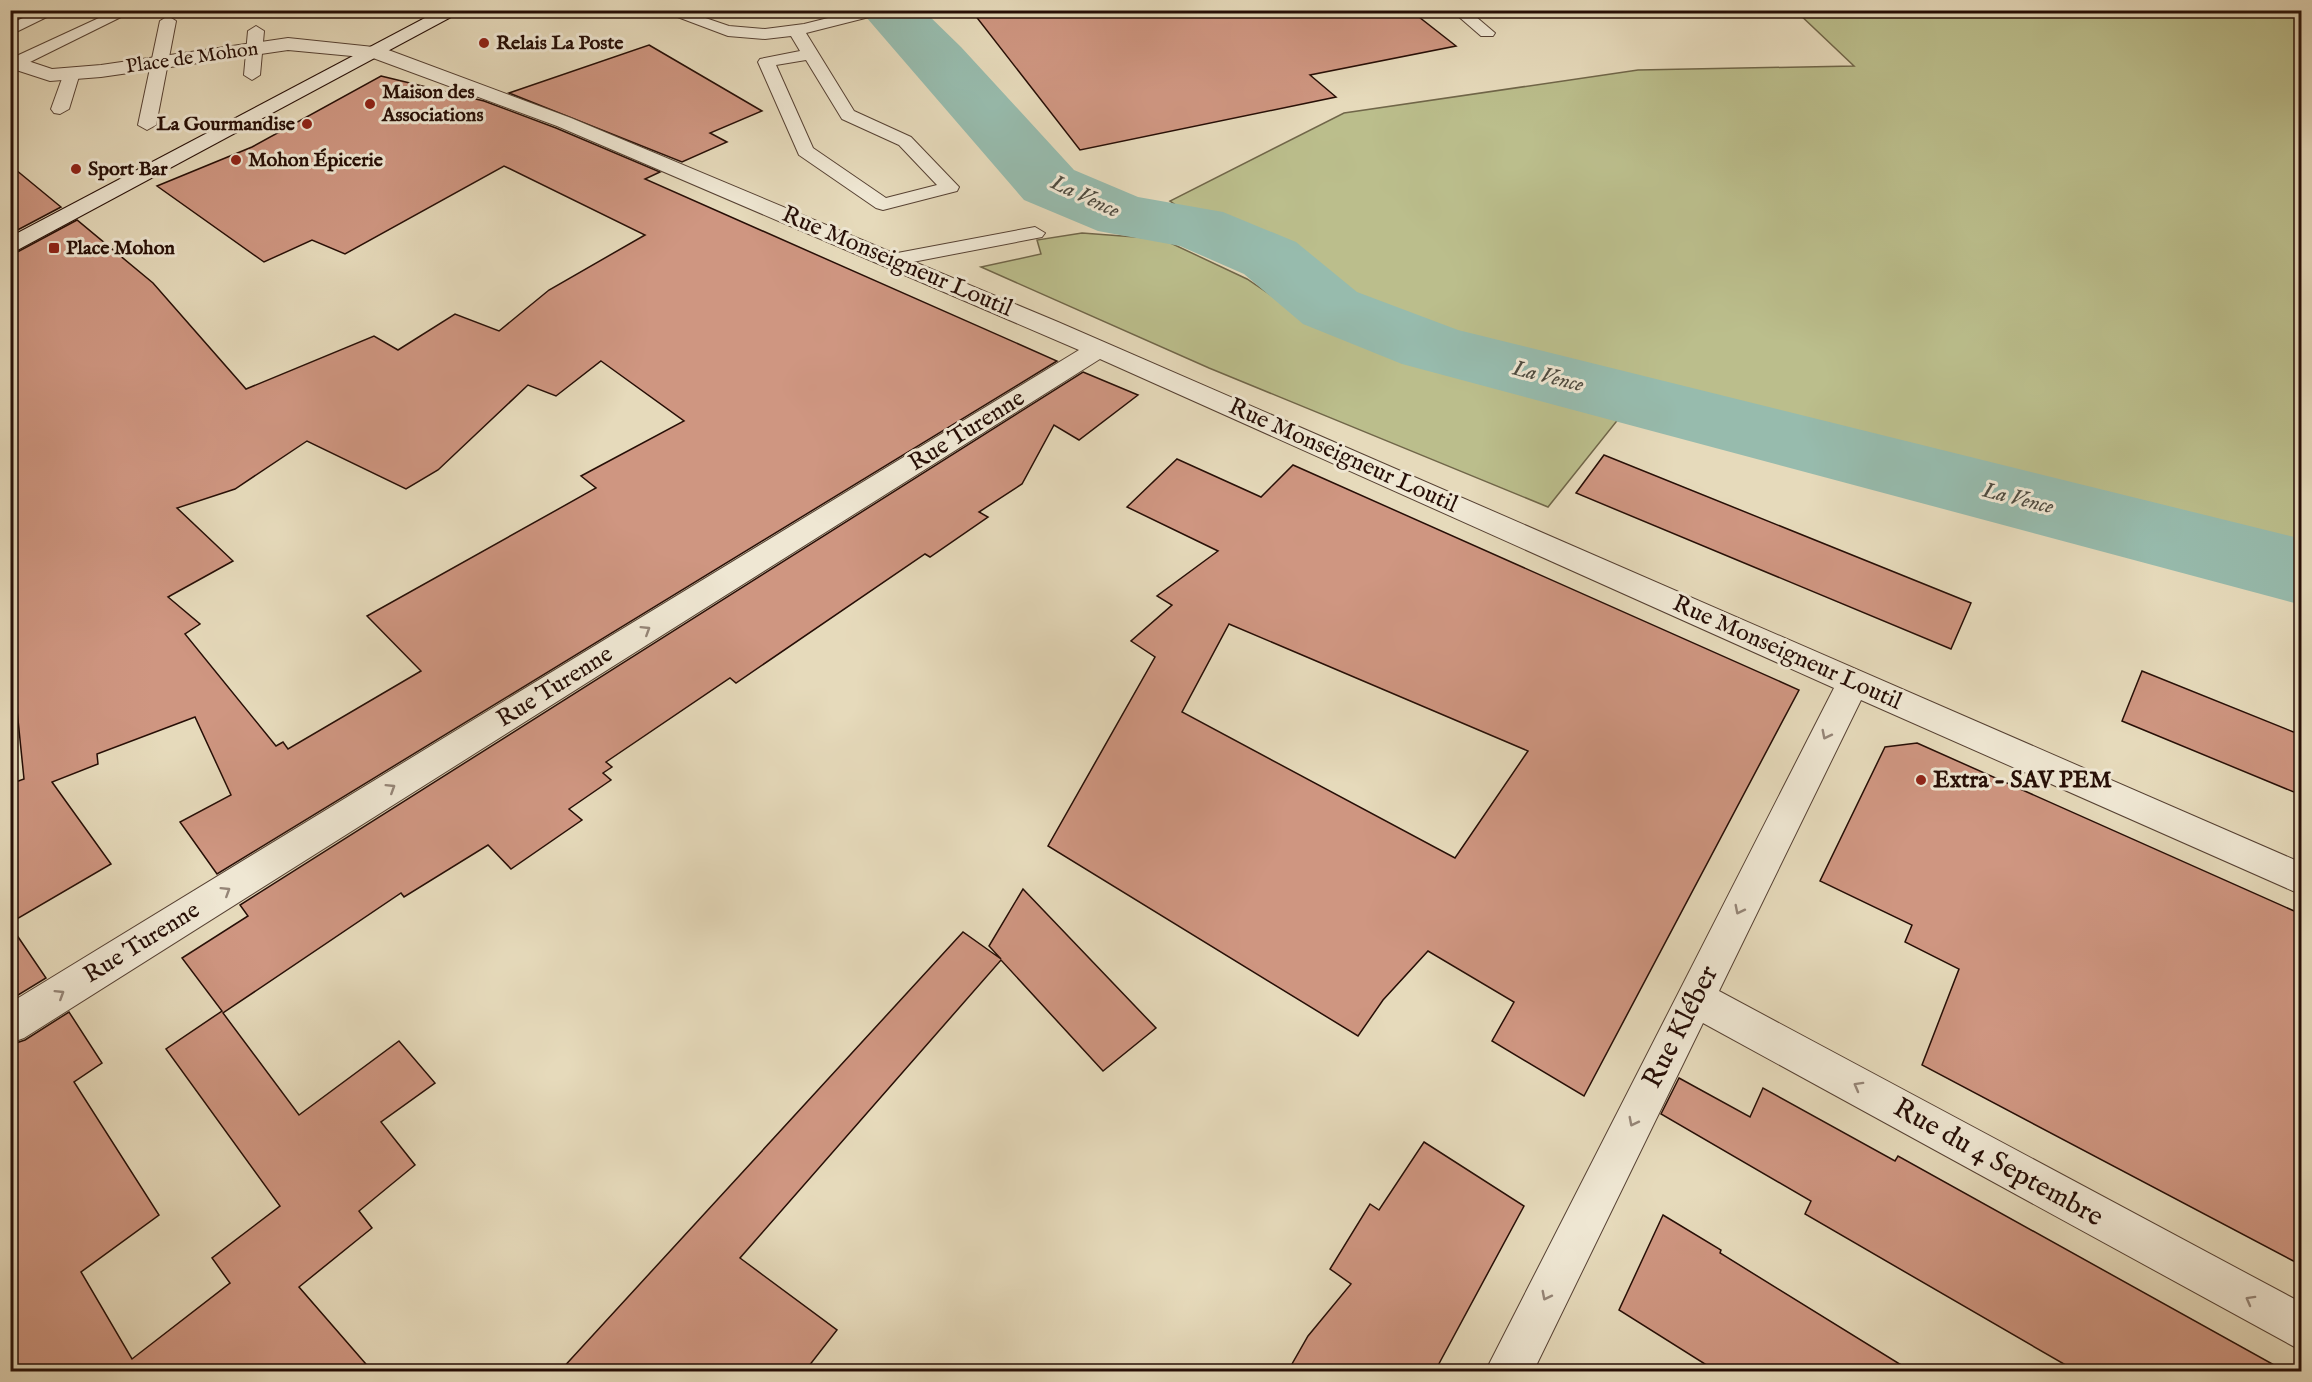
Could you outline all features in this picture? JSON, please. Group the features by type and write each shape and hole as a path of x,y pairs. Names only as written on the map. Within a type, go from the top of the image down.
{"street":[{"path":"10,247 455,10"},
{"name":"Place de Mohon","path":"13,62 50,75 72,73 161,62 254,40 376,52"},
{"name":"Rue Monseigneur Loutil","path":"376,52 564,122 1099,349 1783,649 1853,683 2301,880"},
{"name":"Rue Turenne","path":"10,1025 1099,349"},
{"name":"Rue Kléber","path":"1508,1371 1853,683"},
{"name":"Rue du 4 Septembre","path":"1695,998 2301,1328"}],"lane":[{"path":"10,30 54,10"},
{"path":"666,10 729,31 773,34 875,12"},
{"path":"1458,10 1487,33"},
{"path":"13,62 119,14"},
{"path":"147,125 168,21"},
{"path":"795,29 848,115 906,141 950,187 883,204 805,151 766,62 810,54"},
{"path":"252,75 254,40"},
{"path":"60,109 72,73"},
{"path":"892,260 1035,233"}],"green space":[{"path":"1796,11 2301,11 2301,599 1335,316 1170,201 1344,113 1638,70 1854,66"},
{"path":"1082,233 1162,239 1247,279 1309,321 1399,361 1620,417 1548,507 1209,368 981,267 1041,254 1037,240"}],"building":[{"path":"971,10 1410,10 1456,46 1310,75 1336,97 1080,150"},
{"path":"649,45 762,111 710,133 727,142 682,162 509,93"},
{"path":"381,76 484,101 556,128 660,172 645,179 1057,361 217,874 180,822 231,795 195,717 97,754 98,764 52,782 111,864 10,923 10,784 24,779 10,641 10,256 77,220 153,283 246,389 374,336 398,350 455,314 499,331 549,290 645,235 504,166 345,254 312,240 264,262 157,186 252,147","holes":["601,361 684,421 581,476 596,488 367,616 421,671 288,749 283,742 276,746 185,634 200,624 168,597 233,561 177,508 235,489 307,441 406,489 438,470 528,385 556,396"]},
{"path":"10,165 61,207 10,234"},
{"path":"1083,372 1138,395 1079,440 1054,425 1022,484 979,512 988,517 930,557 925,554 736,683 730,678 606,762 612,767 603,773 611,780 569,809 582,820 511,869 488,845 404,897 401,893 223,1013 299,1115 399,1041 435,1083 381,1122 415,1165 359,1211 372,1228 299,1287 372,1371 10,1371 10,1045 25,1040 69,1012 102,1063 74,1082 159,1215 81,1272 132,1359 230,1283 212,1258 280,1206 166,1049 222,1011 182,958 248,916 240,905"},
{"path":"1604,455 1971,603 1951,649 1576,493"},
{"path":"1177,459 1261,497 1293,465 1799,690 1584,1096 1492,1041 1514,1002 1428,951 1383,1000 1358,1036 1048,846 1155,657 1131,641 1172,605 1157,596 1218,551 1127,507","holes":["1229,624 1528,751 1455,858 1182,712"]},
{"path":"2142,671 2301,735 2301,795 2122,721"},
{"path":"1917,743 2301,914 2301,1265 1922,1065 1959,969 1905,942 1912,925 1820,881 1885,747"},
{"path":"1023,889 1156,1028 1103,1071 1001,960 740,1258 837,1330 805,1371 560,1371 963,932 1001,959 989,946"},
{"path":"10,925 46,978 10,1000"},
{"path":"1679,1078 1750,1117 1763,1088 1895,1161 1898,1156 2285,1371 2076,1371 1805,1214 1811,1201 1661,1114"},
{"path":"1424,1142 1524,1206 1435,1371 1288,1371 1308,1336 1351,1284 1330,1269 1370,1204 1379,1210"},
{"path":"1663,1215 1721,1250 1720,1253 1911,1371 1716,1371 1619,1310"}],"waterway":[{"name":"La Vence","path":"889,10 939,60 1049,185 1123,216 1197,227 1270,258 1330,308 1430,347 2302,572"}],"place":[{"name":"Relais La Poste","path":"484,43"},
{"name":"Maison des Associations","path":"370,104"},
{"name":"La Gourmandise","path":"307,124"},
{"name":"Mohon Épicerie","path":"236,160"},
{"name":"Sport Bar","path":"76,169"},
{"name":"Place Mohon","path":"54,248"},
{"name":"Extra - SAV PEM","path":"1921,780"}]}
